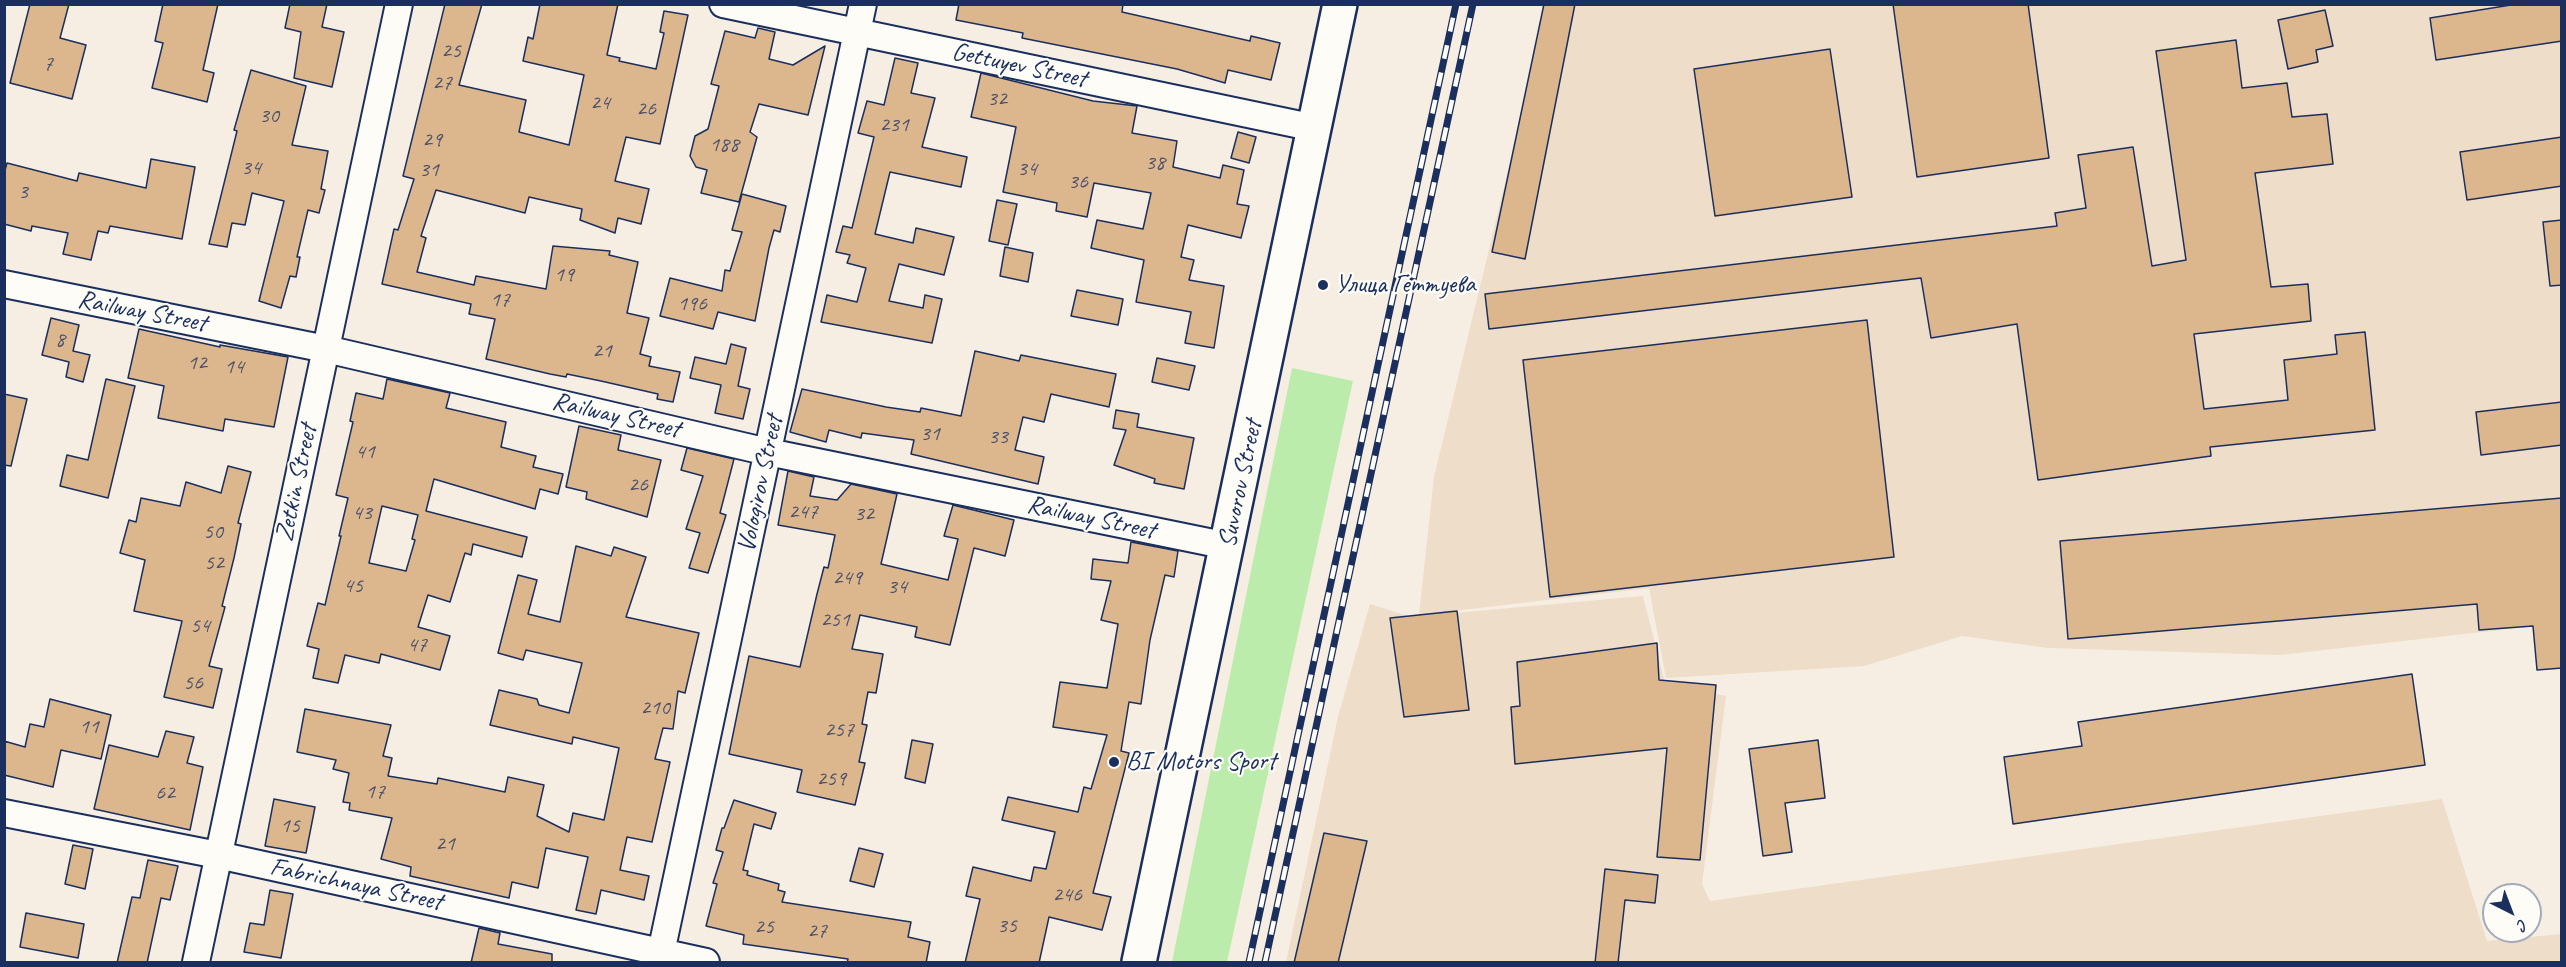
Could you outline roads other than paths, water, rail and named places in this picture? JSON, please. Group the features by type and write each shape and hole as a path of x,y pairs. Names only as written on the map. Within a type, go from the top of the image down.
{"street":[{"name":"Zetkin Street","path":"196,963 399,4"},
{"name":"Gettuyev Street","path":"723,4 1314,128"},
{"name":"Vologirov Street","path":"660,957 863,4"},
{"name":"Suvorov Street","path":"1139,963 1340,4"},
{"name":"Railway Street","path":"4,284 326,349 768,452 1228,546"},
{"name":"Fabrichnaya Street","path":"4,813 218,855 660,957 706,963"}],"railway":[{"path":"1249,962 1456,4"},
{"path":"1265,962 1473,4"}],"place":[{"name":"Улица Геттуева","path":"1323,285"},
{"name":"BI Motors Sport","path":"1114,762"}]}
